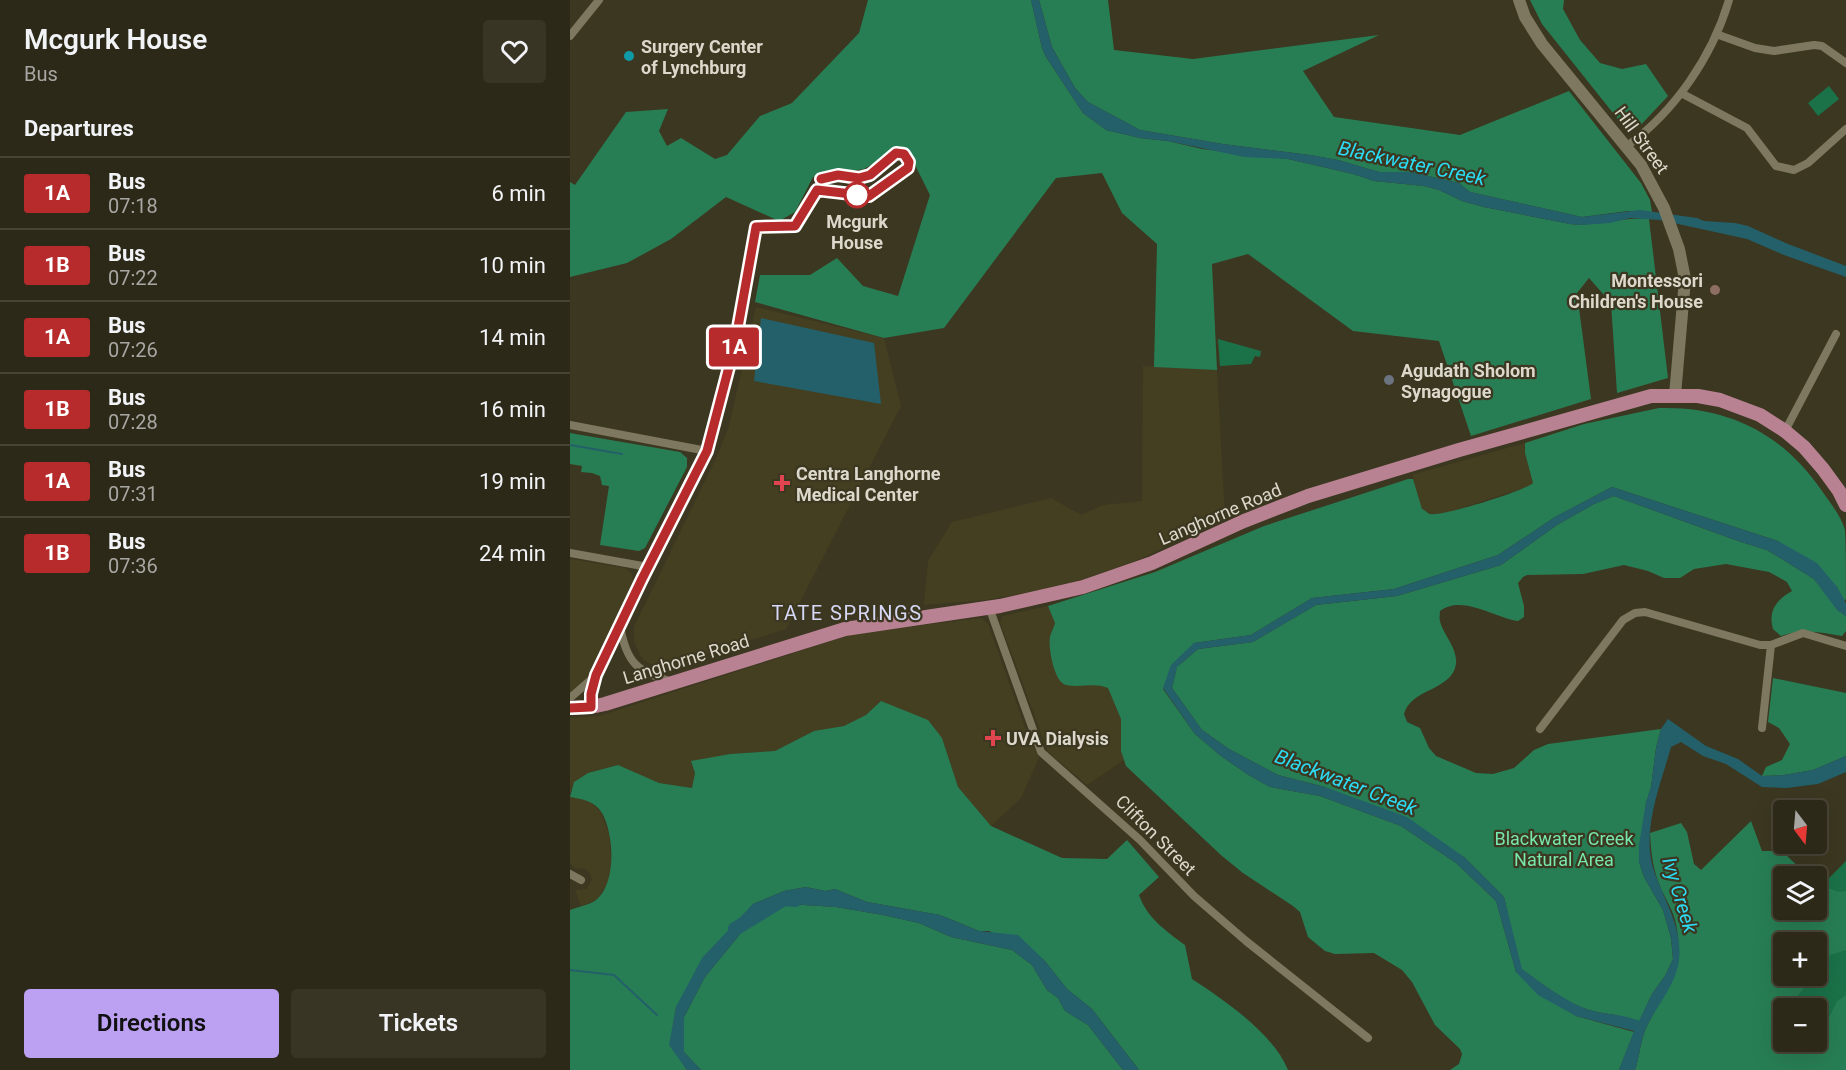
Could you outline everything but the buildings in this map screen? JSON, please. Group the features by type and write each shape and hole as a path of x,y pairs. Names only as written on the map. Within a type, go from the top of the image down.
{"main road":[{"name":"Langhorne Road","path":"570,708 591,707 845,629 1051,596 1122,574 1308,496 1651,396 1675,395 1720,400 1760,416 1785,431 1804,447 1839,491 1846,505"}],"street":[{"path":"570,36 599,0"},
{"name":"Hill Street","path":"1519,0 1525,17 1542,44 1627,146 1649,176 1664,208 1677,242 1683,266 1685,290 1675,395"},
{"path":"1627,146 1645,133 1695,75 1716,34 1729,0"},
{"path":"1716,34 1755,48 1774,51 1814,45 1822,46 1846,63"},
{"path":"1681,93 1747,128 1776,166 1794,170 1808,163 1846,129"},
{"path":"591,707 591,694 596,675 707,451 735,344 756,227"},
{"path":"1785,431 1836,334"},
{"path":"570,425 707,451"},
{"path":"570,553 648,567"},
{"name":"Clifton Street","path":"989,607 1041,752 1140,840 1194,896 1246,941 1368,1038"},
{"path":"1540,729 1623,620 1635,613 1644,612 1760,645 1771,645 1803,633 1846,646"},
{"path":"620,624 622,643 628,656 637,666 652,676 674,682"},
{"path":"1762,728 1771,645"},
{"path":"570,698 596,675"},
{"path":"570,874 581,880"}],"shaded area":[{"name":"Centra Langhorne Medical Center","path":"756,307 884,338 901,406 786,629 659,669 643,660 634,642 634,627 718,454 729,426"},
{"path":"1143,366 1217,370 1225,519 1135,561 1084,579 985,600 924,605 928,561 952,522 1051,498 1081,515 1103,505 1142,501"},
{"path":"1525,443 1525,453 1533,483 1530,486 1446,513 1431,514 1422,509 1412,475"},
{"path":"570,559 625,568 632,574 633,581 587,677 578,688 570,692"},
{"path":"1048,606 1055,623 1050,637 1082,685 1098,684 1108,688 1121,719 1121,750 1124,760 1087,785 1048,752 1000,622 1003,616"},
{"path":"981,618 988,624 1027,733 1039,758 1021,798 991,826 958,787 942,738 881,701 866,715 844,726 814,731 775,751 730,754 691,762 695,773 693,788 659,783 617,765 588,773 574,782 570,793 570,718 599,716 853,634"},
{"path":"570,797 587,799 601,812 609,834 612,867 608,883 596,900 581,906 575,890 587,889 592,879 590,873 585,869 575,868 570,863"}],"green space":[{"path":"868,0 1031,0 1046,57 1083,113 1106,130 1202,149 1288,159 1374,181 1424,186 1484,207 1570,224 1649,219 1668,378 1617,393 1611,303 1589,278 1577,293 1591,399 1471,436 1439,341 1353,331 1248,254 1212,264 1217,370 1154,367 1157,244 1122,213 1102,173 1056,178 944,328 884,338 755,302 760,275 810,275 837,258 863,286 898,296 930,195 910,155 898,149 864,169 813,177 795,212 779,221 726,197 671,239 627,263 570,277 570,182 575,185 626,112 668,109 659,131 667,146 681,138 715,159 727,155 760,116 792,103 859,33"},
{"path":"1039,0 1108,0 1114,50 1193,59 1379,35 1303,71 1334,117 1460,135 1569,91 1641,183 1650,200 1652,212 1628,211 1582,217 1470,192 1459,183 1411,172 1379,172 1338,160 1310,155 1140,130 1088,102 1075,88 1052,47"},
{"path":"1530,0 1564,0 1563,9 1580,40 1600,63 1622,69 1646,64 1668,96 1638,128 1629,130 1625,128 1542,24"},
{"path":"1829,86 1839,99 1818,116 1808,103"},
{"path":"1218,339 1261,351 1260,357 1255,356 1251,364 1220,366"},
{"path":"1659,408 1709,412 1731,418 1772,439 1807,471 1835,510 1845,530 1846,599 1844,601 1837,587 1778,541 1612,487 1555,517 1498,555 1394,589 1312,598 1251,635 1194,643 1163,689 1195,734 1247,774 1270,787 1320,796 1401,826 1456,863 1496,901 1516,972 1576,1016 1634,1032 1619,1070 1450,1070 1459,1064 1462,1054 1460,1049 1435,1025 1412,982 1402,970 1374,953 1335,954 1325,951 1308,937 1300,912 1222,856 1126,766 1121,751 1121,719 1108,688 1098,685 1066,685 1058,678 1050,648 1050,637 1055,623 1048,606 1155,572 1264,526 1408,479 1413,479 1422,509 1430,514 1450,512 1500,497 1533,483 1525,453 1525,443 1584,424"},
{"path":"570,433 680,452 687,458 687,467 645,548 639,551 600,545 609,486 602,485 600,476 581,472 582,466 570,464"},
{"name":"Blackwater Creek Natural Area","path":"1614,496 1767,550 1814,579 1837,609 1846,616 1846,631 1842,636 1804,631 1781,636 1773,629 1772,617 1778,602 1792,591 1787,582 1769,572 1726,564 1694,569 1680,578 1664,578 1624,565 1583,574 1527,575 1518,583 1524,606 1524,617 1518,621 1468,606 1449,606 1440,611 1441,626 1455,652 1456,664 1453,673 1440,685 1415,699 1408,705 1404,714 1407,722 1420,728 1429,748 1436,756 1476,773 1493,774 1514,768 1534,750 1548,744 1661,729 1646,803 1639,862 1644,877 1663,910 1671,938 1673,959 1665,976 1652,994 1639,1022 1627,1017 1580,1007 1521,969 1504,897 1464,857 1325,787 1278,775 1229,749 1202,730 1172,688 1177,667 1198,649 1253,642 1316,605 1397,596 1501,565 1557,525 1594,504"},
{"path":"1773,678 1846,693 1846,756 1813,770 1762,776 1766,767 1782,760 1790,744 1779,728 1768,722"},
{"path":"881,701 928,720 942,738 958,787 991,826 1062,858 1107,859 1127,840 1159,877 1139,895 1152,917 1185,945 1192,979 1232,1007 1259,1030 1281,1056 1288,1070 1139,1070 1092,1009 1067,989 1044,960 989,931 979,931 940,915 867,902 835,889 825,891 806,887 784,891 753,904 738,921 676,1007 670,1045 687,1070 570,1070 570,910 593,902 603,892 610,871 611,858 609,833 602,813 592,803 570,797 574,782 588,773 618,765 659,783 692,788 695,773 691,761 730,754 775,751 814,731 844,726 866,715"},
{"path":"1751,821 1762,851 1785,854 1798,866 1773,866 1773,920 1827,920 1827,888 1839,892 1846,891 1846,950 1830,955 1827,959 1827,932 1773,932 1773,986 1806,986 1796,998 1773,998 1773,1052 1827,1052 1827,1020 1837,1001 1846,995 1846,1070 1635,1070 1647,1026 1673,979 1678,955 1676,924 1656,876 1650,833 1681,823 1687,832 1694,864 1701,870"},
{"path":"1846,861 1846,1070 1701,1070 1774,986 1827,986 1827,932 1817,932 1817,920 1827,920 1827,880"},
{"path":"772,903 836,907 883,915 919,923 951,937 1012,950 1032,965 1047,990 1058,998 1065,1011 1088,1025 1123,1070 701,1070 684,1052 684,1017 705,977 745,928 755,910"}],"water":[{"path":"1031,0 1039,0 1052,47 1075,88 1088,102 1140,130 1310,155 1338,160 1379,172 1411,172 1459,183 1470,192 1582,217 1640,210 1704,221 1735,223 1748,226 1846,266 1846,277 1747,239 1660,220 1630,218 1610,223 1570,224 1484,207 1424,186 1374,181 1288,159 1244,157 1106,130 1083,113 1046,57"},
{"path":"761,318 874,343 881,404 754,381"},
{"path":"1612,487 1778,541 1817,563 1837,587 1846,603 1846,616 1837,610 1814,579 1767,550 1614,496 1594,504 1557,525 1501,565 1397,596 1316,605 1253,642 1198,649 1177,667 1172,688 1202,730 1229,749 1278,775 1325,787 1407,817 1464,857 1504,897 1522,969 1554,992 1589,1010 1639,1021 1673,959 1671,938 1663,910 1644,877 1639,862 1639,845 1646,802 1651,787 1656,748 1661,729 1668,719 1706,746 1738,759 1762,776 1813,770 1846,756 1846,772 1818,784 1787,788 1762,787 1726,764 1703,756 1681,742 1671,747 1654,805 1650,850 1656,876 1678,934 1679,960 1674,978 1645,1032 1635,1070 1619,1070 1634,1031 1576,1016 1538,995 1516,972 1496,901 1456,863 1401,826 1320,796 1270,787 1247,774 1195,734 1163,688 1171,665 1194,643 1251,635 1312,598 1394,589 1498,555 1555,517"},
{"path":"806,887 825,891 835,889 867,902 940,915 979,931 1018,935 1044,960 1067,989 1092,1009 1139,1070 1123,1070 1088,1025 1065,1011 1058,998 1047,990 1032,965 1012,950 951,937 919,923 883,915 836,907 772,903 755,910 745,928 705,977 684,1017 684,1052 701,1070 687,1070 669,1045 676,1007 702,958 753,904 784,891"}],"waterway":[{"path":"570,445 622,454"},
{"name":"Blackwater Creek","path":"735,929 784,899 795,900"},
{"path":"570,970 614,975 657,1015"}],"bus line":[{"name":"1A","path":"570,708 591,707 591,694 596,675 610,644 707,451 735,344 756,227 795,226 817,190 869,196 908,168 909,162 904,154 896,153 870,175 859,178 838,175 821,179"}],"place":[{"name":"Surgery Center of Lynchburg","path":"629,56"},
{"name":"Mcgurk House","path":"857,195"},
{"name":"Montessori Children's House","path":"1715,290"},
{"name":"Agudath Sholom Synagogue","path":"1389,380"},
{"name":"Centra Langhorne Medical Center","path":"782,483"},
{"name":"UVA Dialysis","path":"993,738"}],"district":[{"name":"TATE SPRINGS","path":"847,613"}],"water label":[{"name":"Ivy Creek","path":"1680,895"}]}
